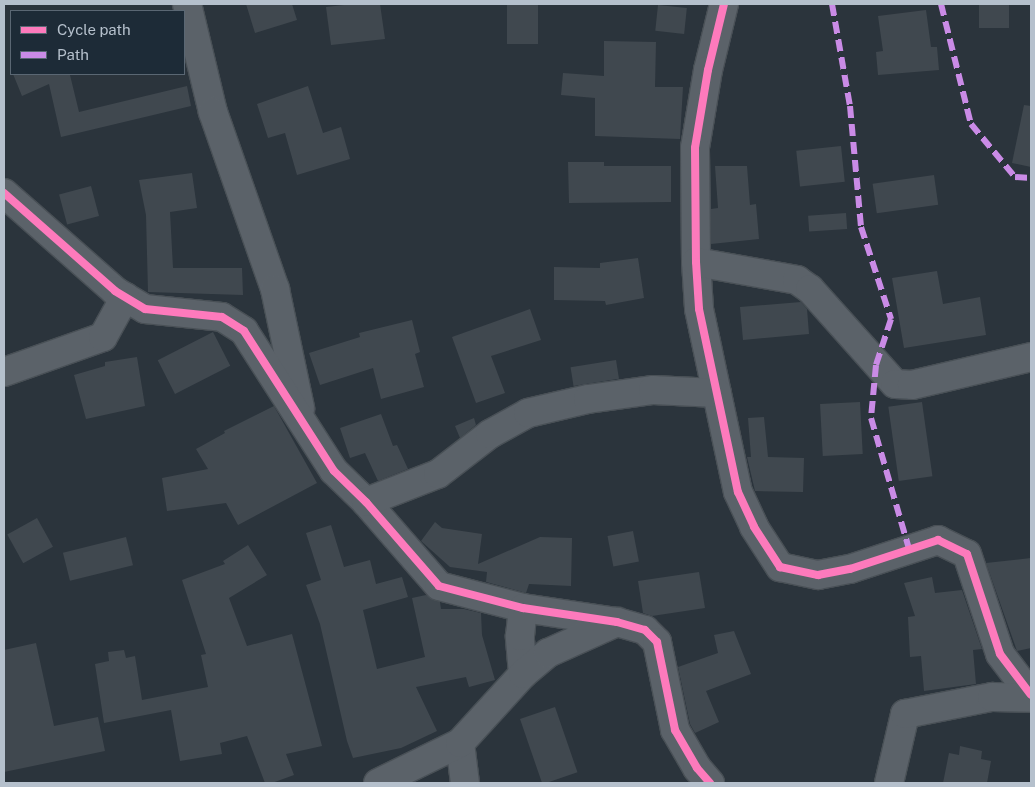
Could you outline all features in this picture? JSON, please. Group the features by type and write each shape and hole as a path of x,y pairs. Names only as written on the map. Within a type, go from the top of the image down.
{"street":[{"path":"187,4 213,112 275,289 304,427"},
{"path":"724,4 708,70 695,148 696,262 699,309 738,492 754,527 780,567 818,575 850,569 938,540 967,554 1000,654 1031,696"},
{"path":"4,193 125,297 145,309 222,316 244,331 334,471 366,502 439,586 523,608 617,622 645,630 657,642 675,730 697,768 710,783"},
{"path":"696,262 797,280 810,289 895,384 912,386 1031,357"},
{"path":"4,372 103,337 125,297"},
{"path":"366,502 438,474 490,434 528,414 588,399 653,390 717,394"},
{"path":"523,608 520,636 523,674"},
{"path":"378,783 460,743 523,674 548,652 617,622"},
{"path":"889,783 905,714 992,697 1031,696"},
{"path":"460,743 465,783"}],"building":[{"path":"246,4 292,4 297,20 255,33"},
{"path":"380,4 385,39 331,45 326,7"},
{"path":"507,4 538,4 538,44 507,44"},
{"path":"979,4 1009,4 1009,28 979,28"},
{"path":"658,5 687,8 684,34 655,31"},
{"path":"926,10 931,47 937,47 939,70 878,75 876,52 883,51 878,16"},
{"path":"604,41 656,42 655,87 683,87 680,139 595,136 595,98 561,95 563,73 604,76"},
{"path":"13,75 70,75 79,112 187,86 191,106 61,137 49,84 22,96"},
{"path":"308,86 323,133 341,127 350,159 297,175 285,133 268,138 257,104"},
{"path":"1024,105 1031,106 1031,167 1012,163"},
{"path":"841,146 845,182 800,187 796,151"},
{"path":"568,162 604,162 604,166 671,166 671,202 569,203"},
{"path":"715,166 747,166 750,205 756,204 759,239 711,244 711,209 718,208"},
{"path":"192,173 197,208 170,212 173,268 242,268 243,295 148,292 146,215 139,180"},
{"path":"934,175 938,205 877,213 873,184"},
{"path":"91,186 99,216 67,224 59,195"},
{"path":"846,213 847,229 809,232 808,216"},
{"path":"638,258 644,298 606,305 605,301 554,300 554,267 600,268 600,263"},
{"path":"937,271 943,304 980,297 986,335 904,348 892,278"},
{"path":"801,302 807,309 809,334 743,340 740,307"},
{"path":"530,309 541,340 491,356 505,393 476,403 452,337"},
{"path":"412,320 420,352 415,354 424,387 381,399 373,368 320,385 309,353 360,337 359,333"},
{"path":"213,332 230,366 175,394 158,360"},
{"path":"137,357 145,406 86,419 74,375 105,366 105,362"},
{"path":"616,360 619,379 574,386 571,367"},
{"path":"860,402 863,454 823,456 820,404"},
{"path":"922,402 932,476 899,481 888,407"},
{"path":"274,406 317,483 238,525 226,503 167,511 162,478 208,469 196,449 225,433 224,431"},
{"path":"381,414 393,446 397,445 408,469 378,481 365,453 350,458 340,428"},
{"path":"764,417 768,457 804,458 803,492 755,491 747,457 751,457 748,418"},
{"path":"474,418 476,425 460,438 455,426"},
{"path":"37,518 53,547 23,563 7,534"},
{"path":"435,522 442,528 482,534 478,564 540,537 572,538 571,586 529,584 526,593 486,582 487,572 450,567 421,541"},
{"path":"331,525 344,567 370,560 376,584 402,577 408,597 363,610 377,669 425,657 412,598 426,595 440,602 441,609 464,609 481,613 482,635 495,680 469,687 466,677 416,687 437,731 401,748 353,758 347,741 320,624 306,585 321,580 306,533"},
{"path":"633,531 639,561 613,566 607,536"},
{"path":"126,537 133,565 70,581 63,553"},
{"path":"248,545 267,575 229,598 247,646 292,634 322,746 286,754 294,775 272,783 265,783 247,736 220,743 222,754 180,761 171,710 104,723 95,664 109,661 108,652 124,650 126,658 135,656 142,700 208,687 201,655 206,654 182,580 225,564 223,561"},
{"path":"1031,558 1031,648 1017,651 986,563"},
{"path":"699,572 705,608 652,616 643,613 638,581"},
{"path":"932,577 935,593 962,590 982,649 973,650 976,684 924,691 921,656 910,657 908,617 915,616 904,583"},
{"path":"734,631 751,674 706,691 719,722 695,733 690,724 678,667 718,653 714,635"},
{"path":"36,643 54,726 98,717 105,751 4,772 4,650"},
{"path":"555,707 577,772 542,783 520,719"},
{"path":"960,746 982,751 981,759 991,761 987,783 943,783 949,753 959,755"}],"marked path":[{"path":"832,4 850,106 861,227 891,319 876,365 871,418 909,549"},
{"path":"941,4 971,124 1015,177 1031,178"}],"cycle path":[{"path":"724,4 708,70 695,148 696,262 699,309 738,492 754,527 780,567 818,575 850,569 938,540 967,554 1000,654 1031,695"},
{"path":"4,193 115,291 145,309 222,317 244,331 334,471 366,502 439,586 523,608 617,622 645,630 657,642 675,730 697,768 710,783"}]}
